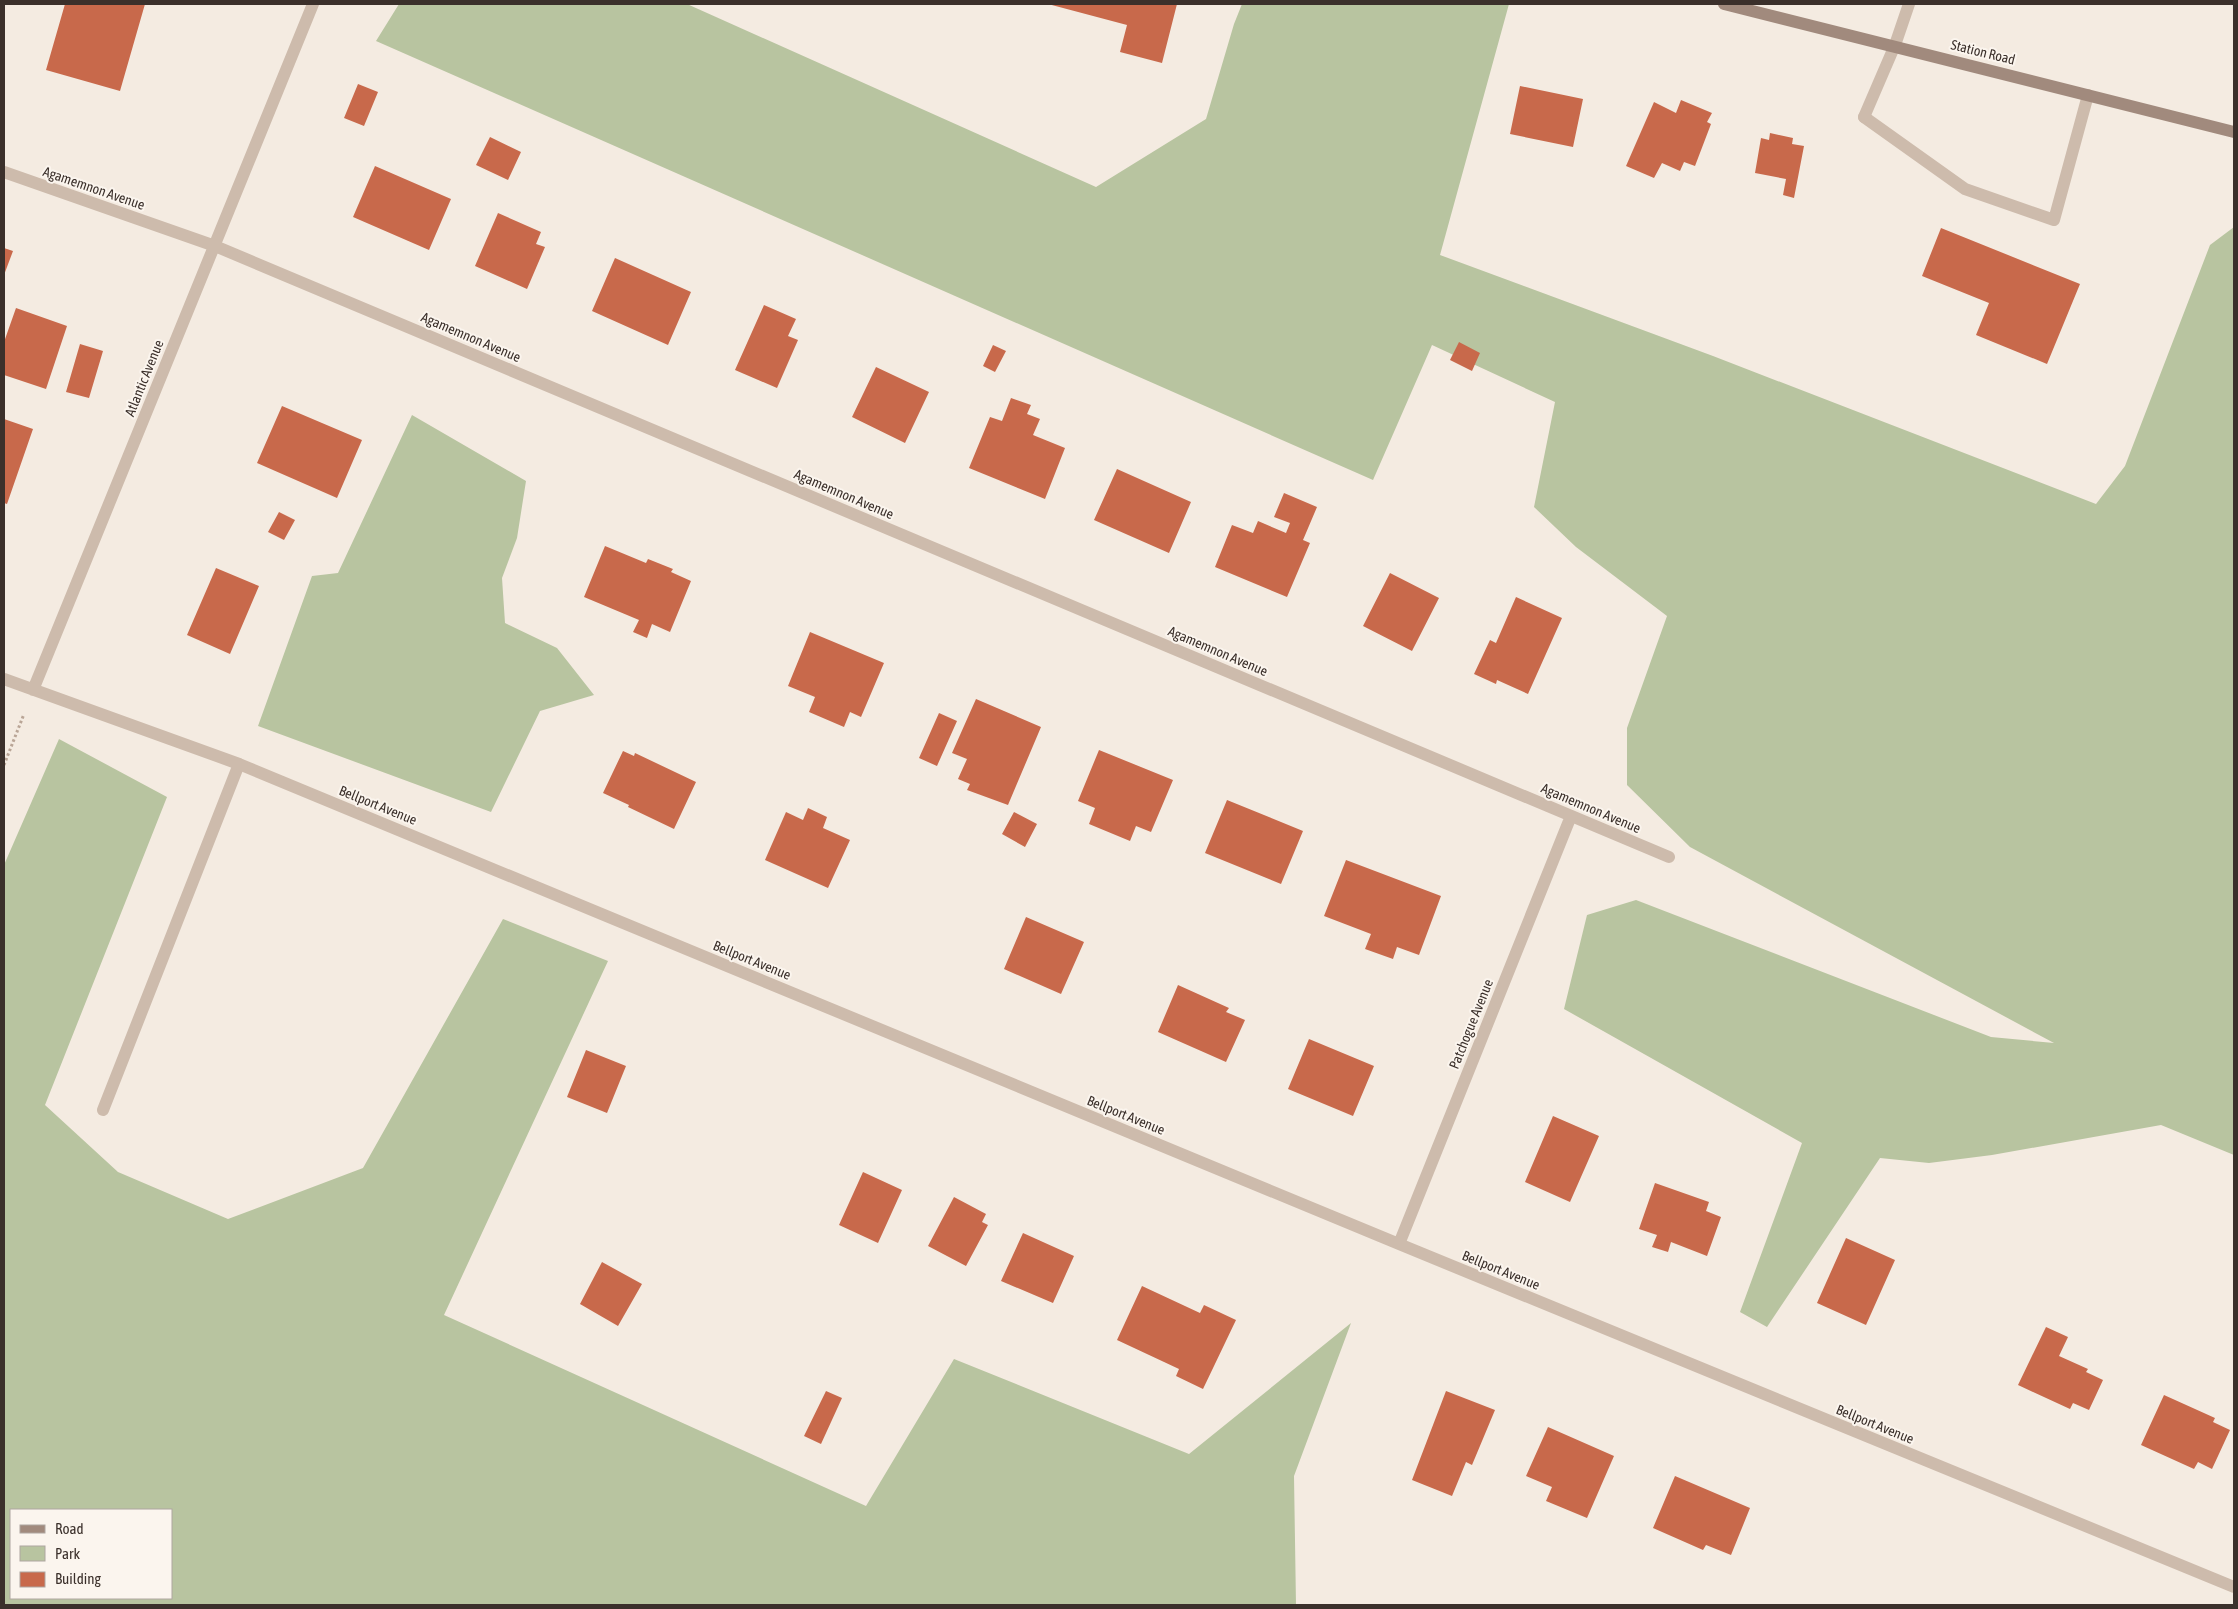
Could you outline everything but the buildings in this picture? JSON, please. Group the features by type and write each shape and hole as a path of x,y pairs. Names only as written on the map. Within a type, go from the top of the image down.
{"main road":[{"name":"Station Road","path":"1724,4 1895,45 2234,132"}],"street":[{"name":"Atlantic Avenue","path":"33,690 314,4"},
{"path":"1908,4 1895,45 1864,116 1966,189 2054,220 2088,95"},
{"name":"Agamemnon Avenue","path":"4,172 214,246 1669,857"},
{"name":"Bellport Avenue","path":"4,679 239,764 2234,1587"},
{"path":"103,1110 239,764"},
{"name":"Patchogue Avenue","path":"1399,1244 1571,816"}],"path":[{"path":"4,765 33,690"}],"green space":[{"path":"399,4 687,4 1096,187 1206,119 1234,24 1242,4 1509,4 1440,255 1713,356 2096,504 2125,466 2210,245 2234,227 2234,1155 2161,1125 1992,1155 1929,1163 1880,1158 1767,1327 1740,1312 1802,1143 1564,1009 1587,915 1636,900 1991,1037 2054,1043 1690,847 1627,785 1627,728 1667,616 1576,547 1534,507 1555,402 1432,345 1373,480 376,41"},
{"path":"412,415 526,481 517,538 502,578 505,623 557,648 594,695 540,711 491,812 258,726 312,576 338,573"},
{"path":"59,739 167,797 45,1105 118,1172 228,1219 363,1168 503,919 608,961 444,1315 866,1506 954,1359 1189,1454 1351,1323 1294,1476 1296,1605 4,1605 4,865"}]}
